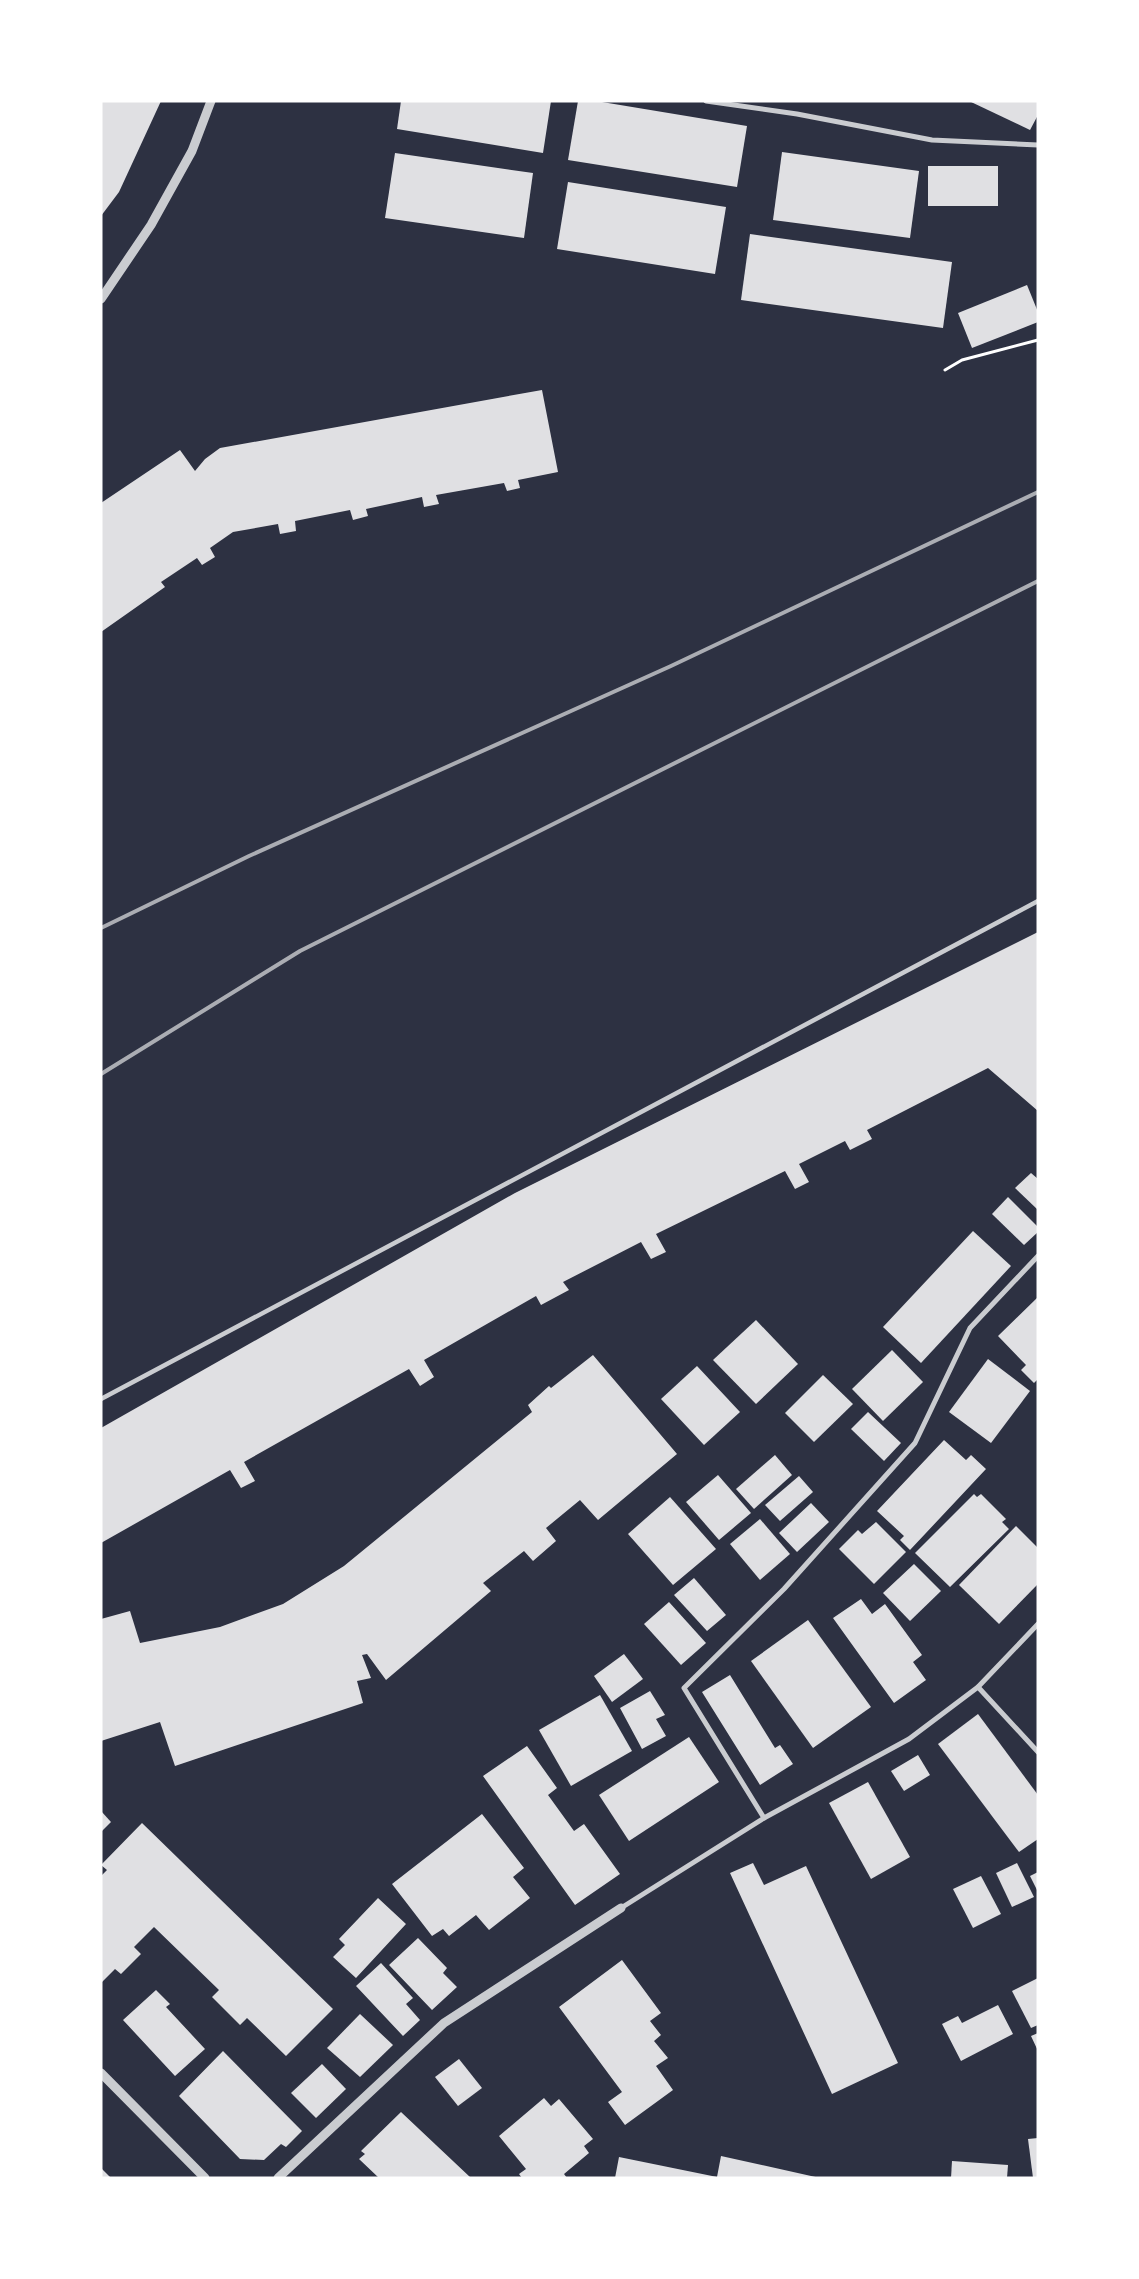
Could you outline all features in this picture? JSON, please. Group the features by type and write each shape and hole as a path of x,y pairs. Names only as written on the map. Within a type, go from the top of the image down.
{"street":[{"path":"101,299 151,225 192,151 211,101"},
{"path":"706,101 797,114 932,140 1038,145"},
{"path":"101,1399 1038,901"},
{"path":"764,1818 684,1688 784,1589 915,1443 970,1328 1038,1256"},
{"path":"278,2178 444,2023 764,1818 909,1739 978,1687 1038,1624"},
{"path":"978,1687 1038,1752"},
{"path":"101,2073 205,2178"}],"path":[{"path":"944,370 962,360 1038,340"}],"building":[{"path":"101,101 161,101 119,192 101,216"},
{"path":"401,101 551,101 543,153 397,129"},
{"path":"578,101 596,101 747,126 737,187 568,160"},
{"path":"969,101 1038,101 1038,115 1030,130"},
{"path":"782,152 919,171 910,238 773,220"},
{"path":"395,153 533,173 524,238 385,218"},
{"path":"928,166 998,166 998,206 928,206"},
{"path":"568,182 726,207 715,274 557,249"},
{"path":"750,234 952,262 943,328 741,300"},
{"path":"1027,285 1038,312 1038,322 972,348 958,313"},
{"path":"542,390 558,472 518,480 520,488 507,491 504,483 436,495 439,504 424,507 422,497 366,509 368,516 353,520 350,510 295,521 296,531 280,534 278,524 233,532 210,548 215,557 202,565 197,558 161,582 165,587 101,632 101,503 180,450 195,471 205,459 220,448"},
{"path":"1038,932 1038,1111 988,1068 867,1130 872,1139 850,1150 845,1141 799,1164 809,1182 795,1189 785,1171 656,1234 666,1252 651,1259 641,1242 563,1282 569,1290 541,1305 536,1296 424,1360 434,1377 420,1386 409,1369 244,1462 255,1481 241,1488 230,1470 101,1543 101,1428 515,1193"},
{"path":"1031,1173 1038,1179 1038,1210 1015,1188"},
{"path":"1008,1197 1038,1227 1038,1232 1024,1245 992,1214"},
{"path":"973,1231 1011,1266 921,1363 883,1327"},
{"path":"1038,1297 1038,1379 1034,1383 1021,1370 1026,1365 998,1336"},
{"path":"756,1320 798,1364 756,1404 713,1360"},
{"path":"892,1350 923,1382 883,1421 852,1389"},
{"path":"593,1355 677,1454 598,1520 580,1500 546,1528 556,1541 533,1561 524,1551 483,1583 491,1591 386,1680 367,1654 362,1655 371,1678 357,1681 363,1703 175,1766 160,1722 101,1741 101,1619 130,1611 140,1643 220,1627 283,1604 344,1566 532,1412 528,1405 549,1386 551,1388"},
{"path":"988,1359 1030,1391 991,1443 949,1412"},
{"path":"697,1366 740,1412 704,1445 661,1399"},
{"path":"823,1375 853,1404 814,1442 785,1413"},
{"path":"868,1412 901,1443 884,1461 851,1429"},
{"path":"944,1440 966,1460 971,1455 986,1469 910,1550 900,1540 904,1536 877,1511"},
{"path":"775,1455 792,1475 754,1509 736,1489"},
{"path":"718,1475 751,1513 719,1540 686,1502"},
{"path":"799,1476 813,1492 780,1521 765,1505"},
{"path":"974,1494 977,1497 981,1494 1006,1519 1002,1522 1009,1529 950,1587 915,1553"},
{"path":"670,1497 716,1549 673,1585 628,1534"},
{"path":"811,1503 829,1522 797,1552 779,1533"},
{"path":"760,1519 790,1554 760,1580 730,1544"},
{"path":"876,1522 906,1552 874,1584 839,1549 858,1530 862,1534"},
{"path":"1016,1526 1038,1548 1038,1584 999,1624 959,1585"},
{"path":"914,1564 941,1591 910,1621 883,1593"},
{"path":"694,1578 726,1615 707,1631 674,1595"},
{"path":"861,1599 872,1614 885,1604 922,1655 913,1662 926,1680 894,1703 833,1618"},
{"path":"669,1602 706,1643 681,1665 644,1624"},
{"path":"808,1620 871,1707 813,1748 751,1661"},
{"path":"624,1654 643,1679 612,1702 594,1676"},
{"path":"730,1675 775,1748 780,1745 793,1764 760,1785 702,1692"},
{"path":"650,1691 665,1715 656,1719 666,1736 642,1749 620,1708"},
{"path":"600,1695 632,1751 571,1786 539,1730"},
{"path":"978,1714 1038,1795 1038,1839 1019,1852 938,1744"},
{"path":"689,1737 719,1782 629,1841 599,1795"},
{"path":"527,1746 557,1788 548,1795 574,1831 584,1824 620,1874 575,1905 483,1776"},
{"path":"918,1755 930,1775 904,1791 891,1771"},
{"path":"868,1782 910,1857 871,1879 829,1803"},
{"path":"101,1811 111,1822 101,1832"},
{"path":"482,1814 524,1868 513,1877 530,1898 489,1930 476,1915 449,1936 443,1929 432,1936 392,1884"},
{"path":"142,1823 333,2009 286,2056 247,2018 240,2025 212,1997 219,1990 154,1927 134,1947 141,1954 121,1974 115,1969 101,1983 101,1876 107,1870 101,1865"},
{"path":"753,1863 764,1885 806,1866 898,2063 832,2094 730,1873"},
{"path":"1017,1863 1034,1897 1012,1907 996,1873"},
{"path":"1038,1872 1038,1892 1030,1876"},
{"path":"981,1876 1001,1914 973,1928 953,1889"},
{"path":"378,1898 406,1924 356,1978 333,1957 345,1945 339,1939"},
{"path":"418,1938 447,1968 443,1973 457,1987 432,2010 389,1965"},
{"path":"622,1960 661,2013 650,2021 661,2035 654,2041 668,2058 656,2066 673,2090 625,2125 608,2102 622,2092 559,2007"},
{"path":"381,1963 413,1998 406,2004 420,2020 403,2036 356,1986"},
{"path":"1038,1978 1038,2025 1031,2028 1012,1991"},
{"path":"156,1990 170,2004 166,2007 205,2049 175,2076 123,2020"},
{"path":"998,2005 1013,2034 961,2061 942,2024 958,2016 962,2023"},
{"path":"360,2014 393,2045 360,2077 327,2048"},
{"path":"1038,2033 1038,2051 1031,2036"},
{"path":"223,2051 302,2131 286,2147 281,2144 264,2160 240,2159 179,2096"},
{"path":"459,2059 482,2088 458,2106 435,2077"},
{"path":"322,2064 346,2089 316,2118 291,2093"},
{"path":"544,2098 551,2106 559,2099 593,2139 584,2146 589,2153 564,2174 567,2178 522,2178 519,2174 526,2169 499,2136"},
{"path":"401,2112 471,2178 379,2178 359,2159 365,2154 361,2151"},
{"path":"1038,2138 1038,2178 1033,2178 1028,2139"},
{"path":"721,2156 820,2178 615,2178 619,2157 717,2177"},
{"path":"952,2161 1008,2165 1007,2178 951,2178"},
{"path":"101,2168 111,2178 101,2178"}],"railway":[{"path":"101,928 249,856 671,666 1038,492"},
{"path":"101,1074 300,951 1038,581"}]}
